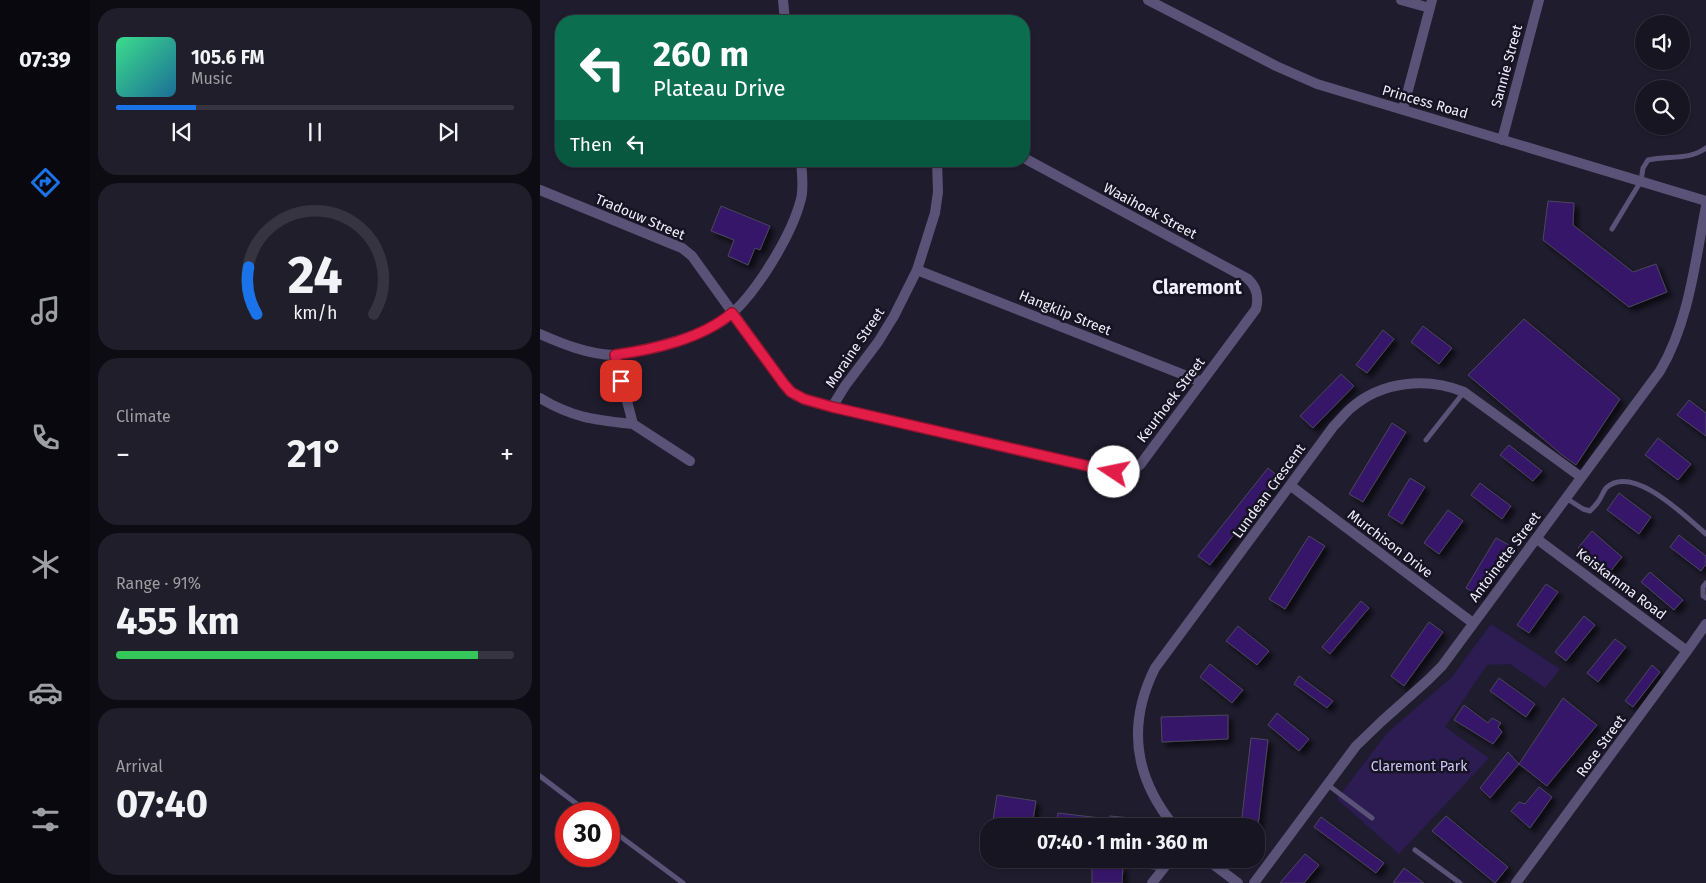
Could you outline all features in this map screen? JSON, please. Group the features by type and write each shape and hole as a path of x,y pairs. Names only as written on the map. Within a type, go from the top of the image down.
{"street":[{"path":"782,0 784,15"},
{"name":"Princess Road","path":"1148,0 1276,66 1316,84 1706,201"},
{"path":"1401,0 1431,4 1403,109"},
{"name":"Sannie Street","path":"1502,140 1539,0"},
{"name":"Waaihoek Street","path":"1030,161 1248,279 1258,293"},
{"path":"540,334 590,352 615,355 635,352 676,341 716,325 732,313 764,275 786,235 801,199 801,167"},
{"name":"Moraine Street","path":"832,407 844,386 878,342 894,316 917,270 935,213 938,192 937,167"},
{"name":"Tradouw Street","path":"540,190 682,248 692,256 732,313"},
{"name":"Antoinette Street","path":"1254,883 1356,746 1442,666 1651,384 1668,357 1676,338 1684,312 1706,206"},
{"name":"Hangklip Street","path":"917,270 1202,382"},
{"name":"Keurhoek Street","path":"732,313 784,384 791,392 804,399 1114,472 1131,470 1140,465 1256,309 1258,293"},
{"path":"615,355 634,424"},
{"name":"Lundean Crescent","path":"1167,818 1148,787 1138,752 1139,719 1144,693 1156,668 1333,428 1351,408 1371,394 1396,385 1422,383 1449,386 1464,392 1581,476"},
{"path":"540,398 554,407 583,418 634,424 690,461"},
{"name":"Murchison Drive","path":"1290,486 1473,623"},
{"name":"Keiskamma Road","path":"1537,538 1687,651"},
{"name":"Rose Street","path":"1516,883 1706,624"},
{"path":"1152,883 1163,868"},
{"path":"1218,868 1238,883"}],"lane":[{"path":"1612,229 1641,182 1643,168 1648,160 1698,154 1706,148"},
{"path":"1426,440 1464,392"},
{"path":"1566,498 1583,509 1590,510 1598,503 1606,488 1619,481 1639,484 1672,505 1706,534"},
{"path":"1706,583 1703,587 1703,596 1706,598"},
{"path":"540,776 574,802"},
{"path":"1328,785 1372,818"},
{"path":"620,836 683,883"},
{"path":"1416,850 1460,883"}],"green space":[{"name":"Claremont Park","path":"1491,624 1560,669 1545,688 1510,664 1487,665 1445,727 1489,758 1399,854 1337,799 1387,733 1452,677"}],"building":[{"path":"1548,201 1574,203 1573,225 1633,272 1656,264 1667,292 1629,307 1543,240"},
{"path":"721,206 770,226 760,250 755,248 748,265 728,256 734,240 711,231"},
{"path":"1524,319 1620,399 1576,465 1468,375"},
{"path":"1423,326 1452,348 1439,364 1411,342"},
{"path":"1383,330 1394,339 1367,373 1356,365"},
{"path":"1341,374 1354,386 1313,428 1300,416"},
{"path":"1689,400 1706,413 1706,436 1677,415"},
{"path":"1392,423 1406,432 1363,502 1349,494"},
{"path":"1658,438 1691,464 1678,480 1645,455"},
{"path":"1509,445 1542,471 1533,481 1500,455"},
{"path":"1268,468 1279,477 1210,565 1198,556"},
{"path":"1410,478 1425,487 1402,524 1388,515"},
{"path":"1480,483 1511,506 1502,519 1471,495"},
{"path":"1619,493 1651,517 1639,534 1607,510"},
{"path":"1448,510 1463,521 1439,554 1424,543"},
{"path":"1592,531 1622,557 1609,573 1578,548"},
{"path":"1679,535 1706,556 1706,564 1701,571 1670,547"},
{"path":"1309,536 1325,546 1285,609 1269,599"},
{"path":"1496,538 1509,545 1479,596 1466,588"},
{"path":"1650,572 1683,600 1674,610 1641,582"},
{"path":"1546,584 1558,592 1529,633 1517,625"},
{"path":"1361,601 1369,608 1330,654 1322,647"},
{"path":"1584,616 1595,625 1566,661 1555,652"},
{"path":"1429,622 1443,632 1404,686 1391,676"},
{"path":"1238,626 1269,651 1257,665 1226,641"},
{"path":"1615,639 1626,647 1598,682 1587,673"},
{"path":"1210,664 1243,690 1232,703 1200,677"},
{"path":"1652,665 1660,672 1633,707 1625,701"},
{"path":"1299,676 1333,701 1327,708 1294,684"},
{"path":"1499,678 1535,704 1526,717 1490,691"},
{"path":"1563,698 1597,725 1547,786 1519,764"},
{"path":"1464,705 1488,723 1492,718 1501,723 1498,727 1502,732 1493,744 1454,720"},
{"path":"1277,713 1309,739 1299,751 1268,725"},
{"path":"1228,715 1228,739 1162,742 1161,717"},
{"path":"1251,738 1268,740 1259,818 1242,818"},
{"path":"1508,752 1519,764 1490,798 1480,788"},
{"path":"1539,787 1552,797 1530,828 1511,811 1519,802 1525,804"},
{"path":"997,795 1036,801 1033,818 993,818"},
{"path":"1058,813 1100,818 1057,818"},
{"path":"1110,816 1131,818 1109,818"},
{"path":"1446,816 1508,867 1495,883 1432,831"},
{"path":"1321,817 1384,863 1376,873 1314,827"},
{"path":"1305,854 1319,865 1304,883 1280,883"},
{"path":"1092,868 1123,868 1122,883 1092,883"},
{"path":"1404,868 1424,883 1393,883"}],"district":[{"name":"Claremont","path":"1197,287"}],"route":[{"path":"621,381 615,355 635,352 676,341 716,325 732,313 784,384 796,396 832,407 1114,472"}]}
